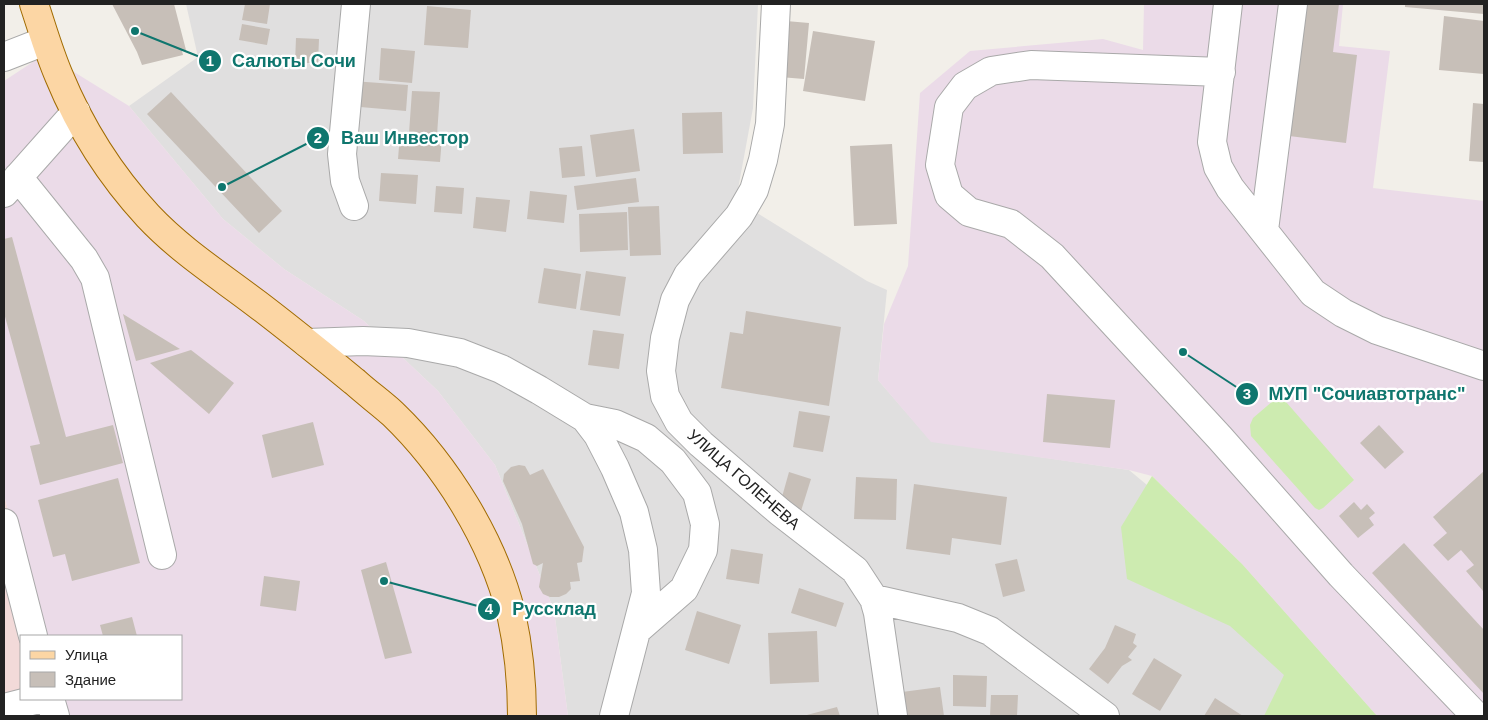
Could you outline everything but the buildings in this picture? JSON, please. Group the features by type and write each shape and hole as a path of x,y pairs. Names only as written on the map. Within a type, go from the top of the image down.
{"main road":[{"path":"39,18 59,77 76,112 105,162 148,216 190,256 307,343 393,414 432,457 471,514 494,562 511,613 518,660 522,716"}],"street":[{"path":"354,206 345,181 342,154 356,4"},
{"name":"УЛИЦА ГОЛЕНЕВА","path":"776,4 770,124 763,160 754,190 739,216 688,275 675,300 665,338 661,371 665,396 679,422 701,444 780,512 856,570 874,599 878,614 893,716"},
{"path":"1228,4 1212,142 1218,166 1230,188 1313,293 1343,313 1377,330 1484,366"},
{"path":"1264,230 1293,4"},
{"path":"4,58 39,18"},
{"path":"1221,72 1031,64 991,71 965,86 949,107 940,165 949,195 969,212 1011,224 1052,256 1220,438 1341,575 1476,716"},
{"path":"76,112 11,185 84,260 94,278 162,555"},
{"path":"307,343 363,341 408,343 460,353 501,369 585,418 615,424 646,438 674,461 697,493"},
{"path":"585,418 598,435 615,468 634,512 643,550 646,593 614,716"},
{"path":"637,630 684,589 703,550 704,524 697,493 701,444"},
{"path":"4,523 33,635"},
{"path":"874,599 958,618 990,631 1105,716"},
{"path":"4,708 35,700"},
{"path":"50,700 55,716"}],"shaded area":[{"path":"186,4 758,4 753,108 736,200 867,281 887,290 878,380 931,441 1129,470 1242,564 1377,716 568,716 554,610 495,465 438,391 364,321 284,269 223,219 129,106 198,57"},
{"path":"1144,4 1343,4 1339,46 1390,51 1373,188 1484,201 1484,716 1377,716 1242,564 1152,476 1129,470 931,442 878,380 884,324 908,266 920,93 970,51 1103,39 1143,50"},
{"path":"45,54 129,106 223,219 284,269 364,321 438,391 495,465 554,610 568,716 66,716 61,700 182,700 182,635 43,635 4,495 4,81"},
{"path":"4,495 43,635 20,635 20,700 66,716 4,716"}],"green space":[{"path":"1280,395 1354,480 1319,510 1315,508 1251,436 1250,425 1253,418"},
{"path":"1152,476 1242,564 1377,716 1264,716 1284,675 1230,626 1127,579 1121,527"}],"place":[{"name":"Салюты Сочи","path":"135,31"},
{"name":"Ваш Инвестор","path":"222,187"},
{"name":"МУП \"Сочиавтотранс\"","path":"1183,352"},
{"name":"Руссклад","path":"384,581"}]}
